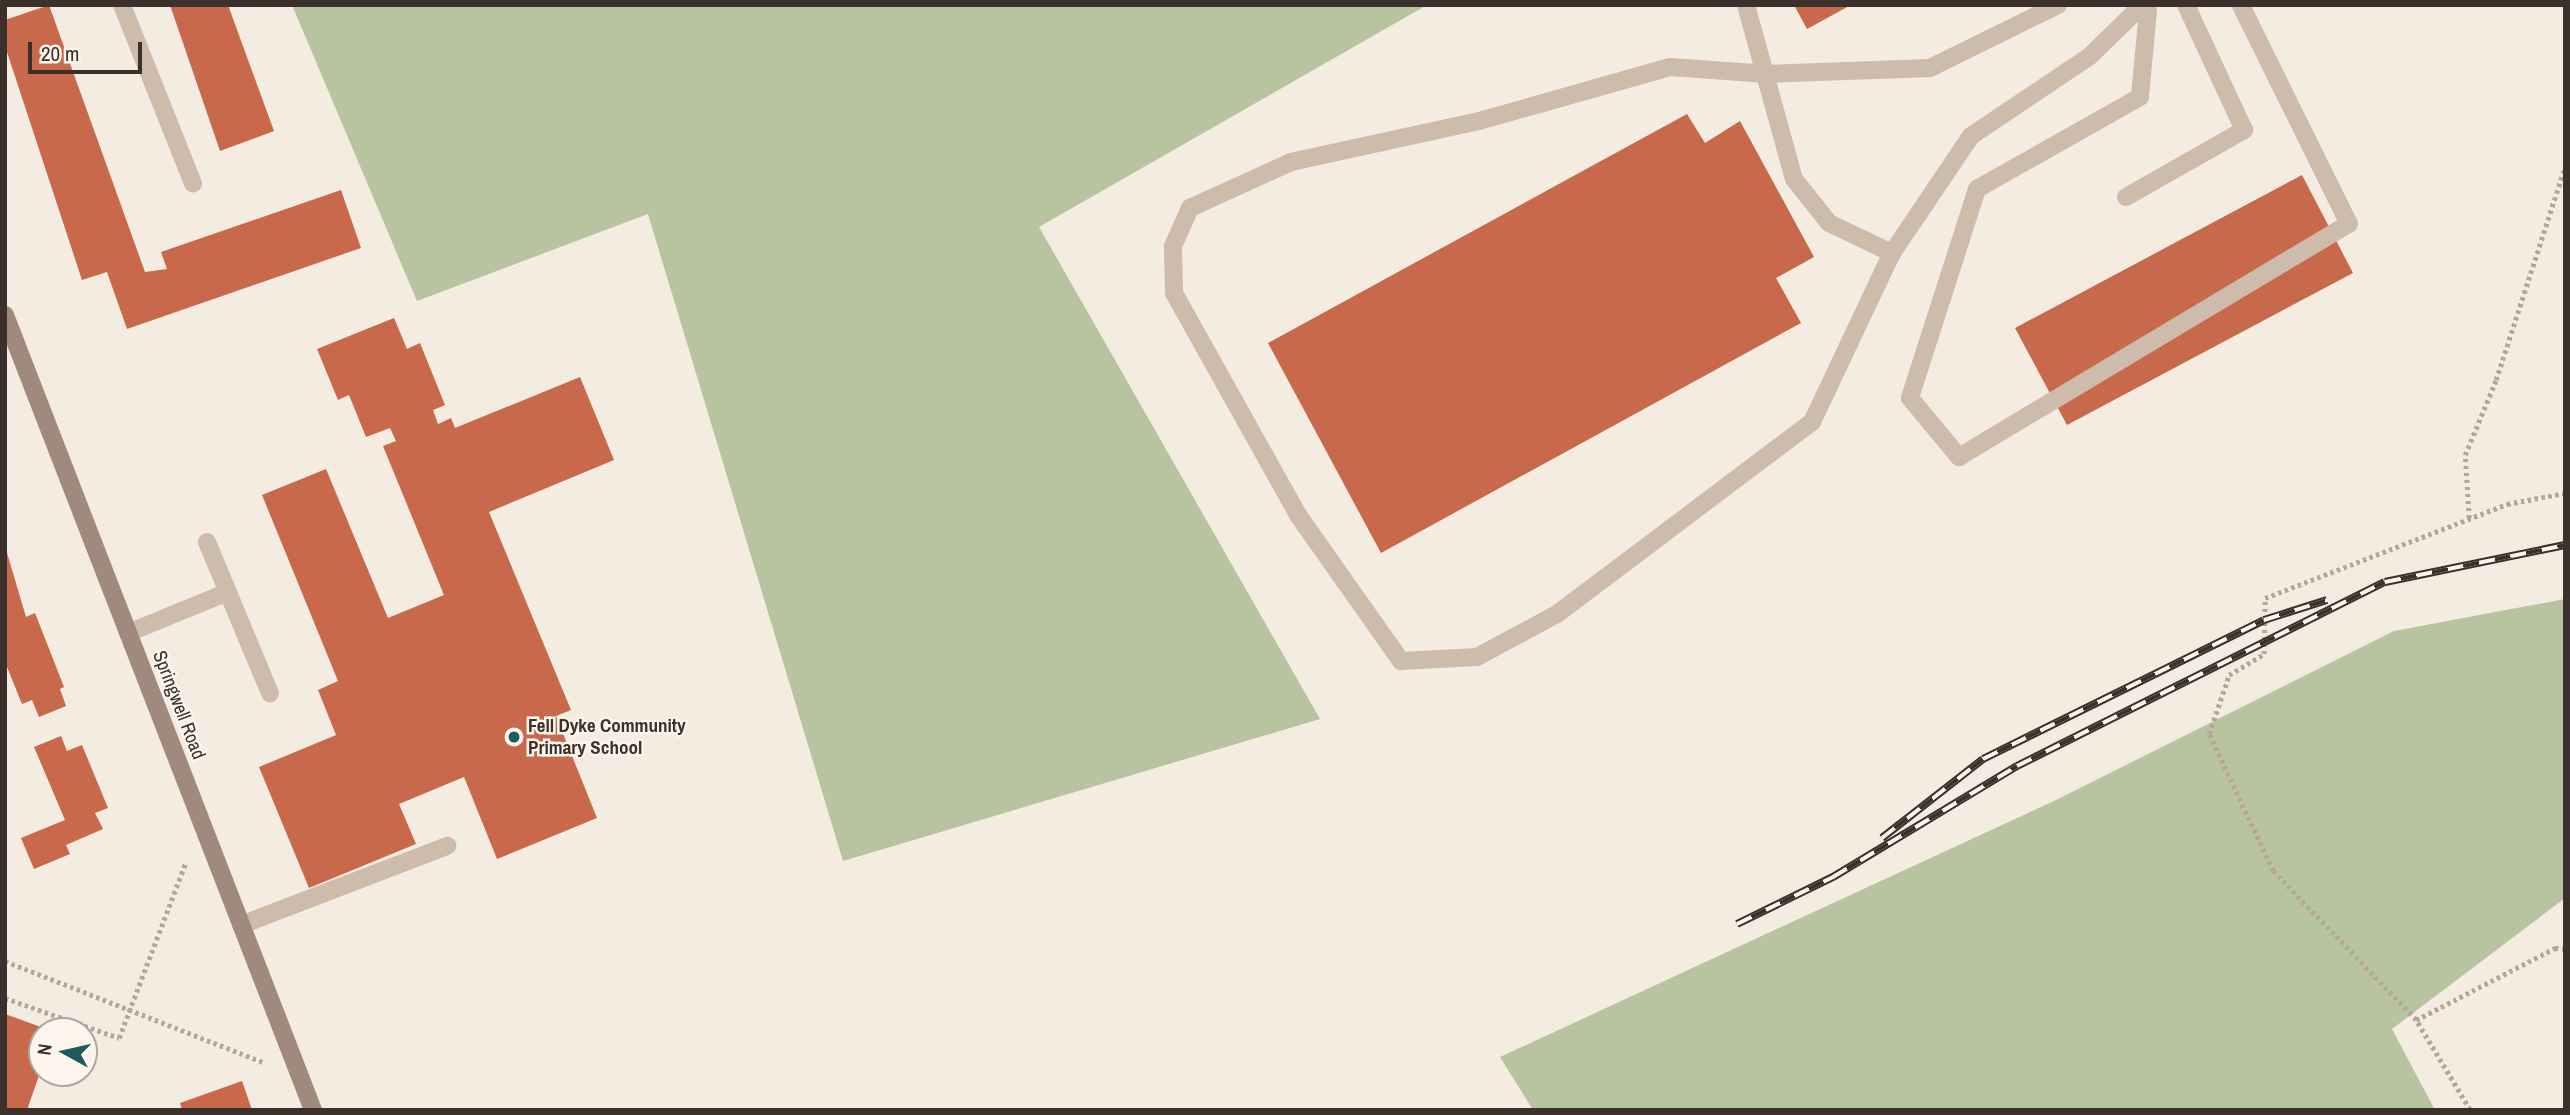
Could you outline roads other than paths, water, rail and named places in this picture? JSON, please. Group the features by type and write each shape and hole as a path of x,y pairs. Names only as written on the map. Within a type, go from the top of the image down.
{"main road":[{"name":"Springwell Road","path":"5,315 313,1110"}],"street":[{"path":"122,5 193,183"},
{"path":"1746,5 1747,26 1768,74 1794,179 1829,223 1892,253"},
{"path":"2058,5 1930,68 1768,74 1670,67 1479,121 1291,162 1190,208 1173,246 1174,293 1298,514 1363,615 1401,662 1477,657 1557,614 1812,422 1892,253 1971,136 2090,56 2144,7"},
{"path":"2126,197 2244,130 2186,5"},
{"path":"2144,7 2140,97 1977,189 1910,398 1959,457 2349,224 2241,5"},
{"path":"207,542 270,693"},
{"path":"128,633 228,592"},
{"path":"241,925 447,846"}],"railway":[{"path":"1737,924 1833,877 2017,766 2385,582 2565,545"},
{"path":"1882,838 1983,759 2264,620 2327,600"}],"place":[{"name":"Fell Dyke Community Primary School","path":"514,737"}]}
